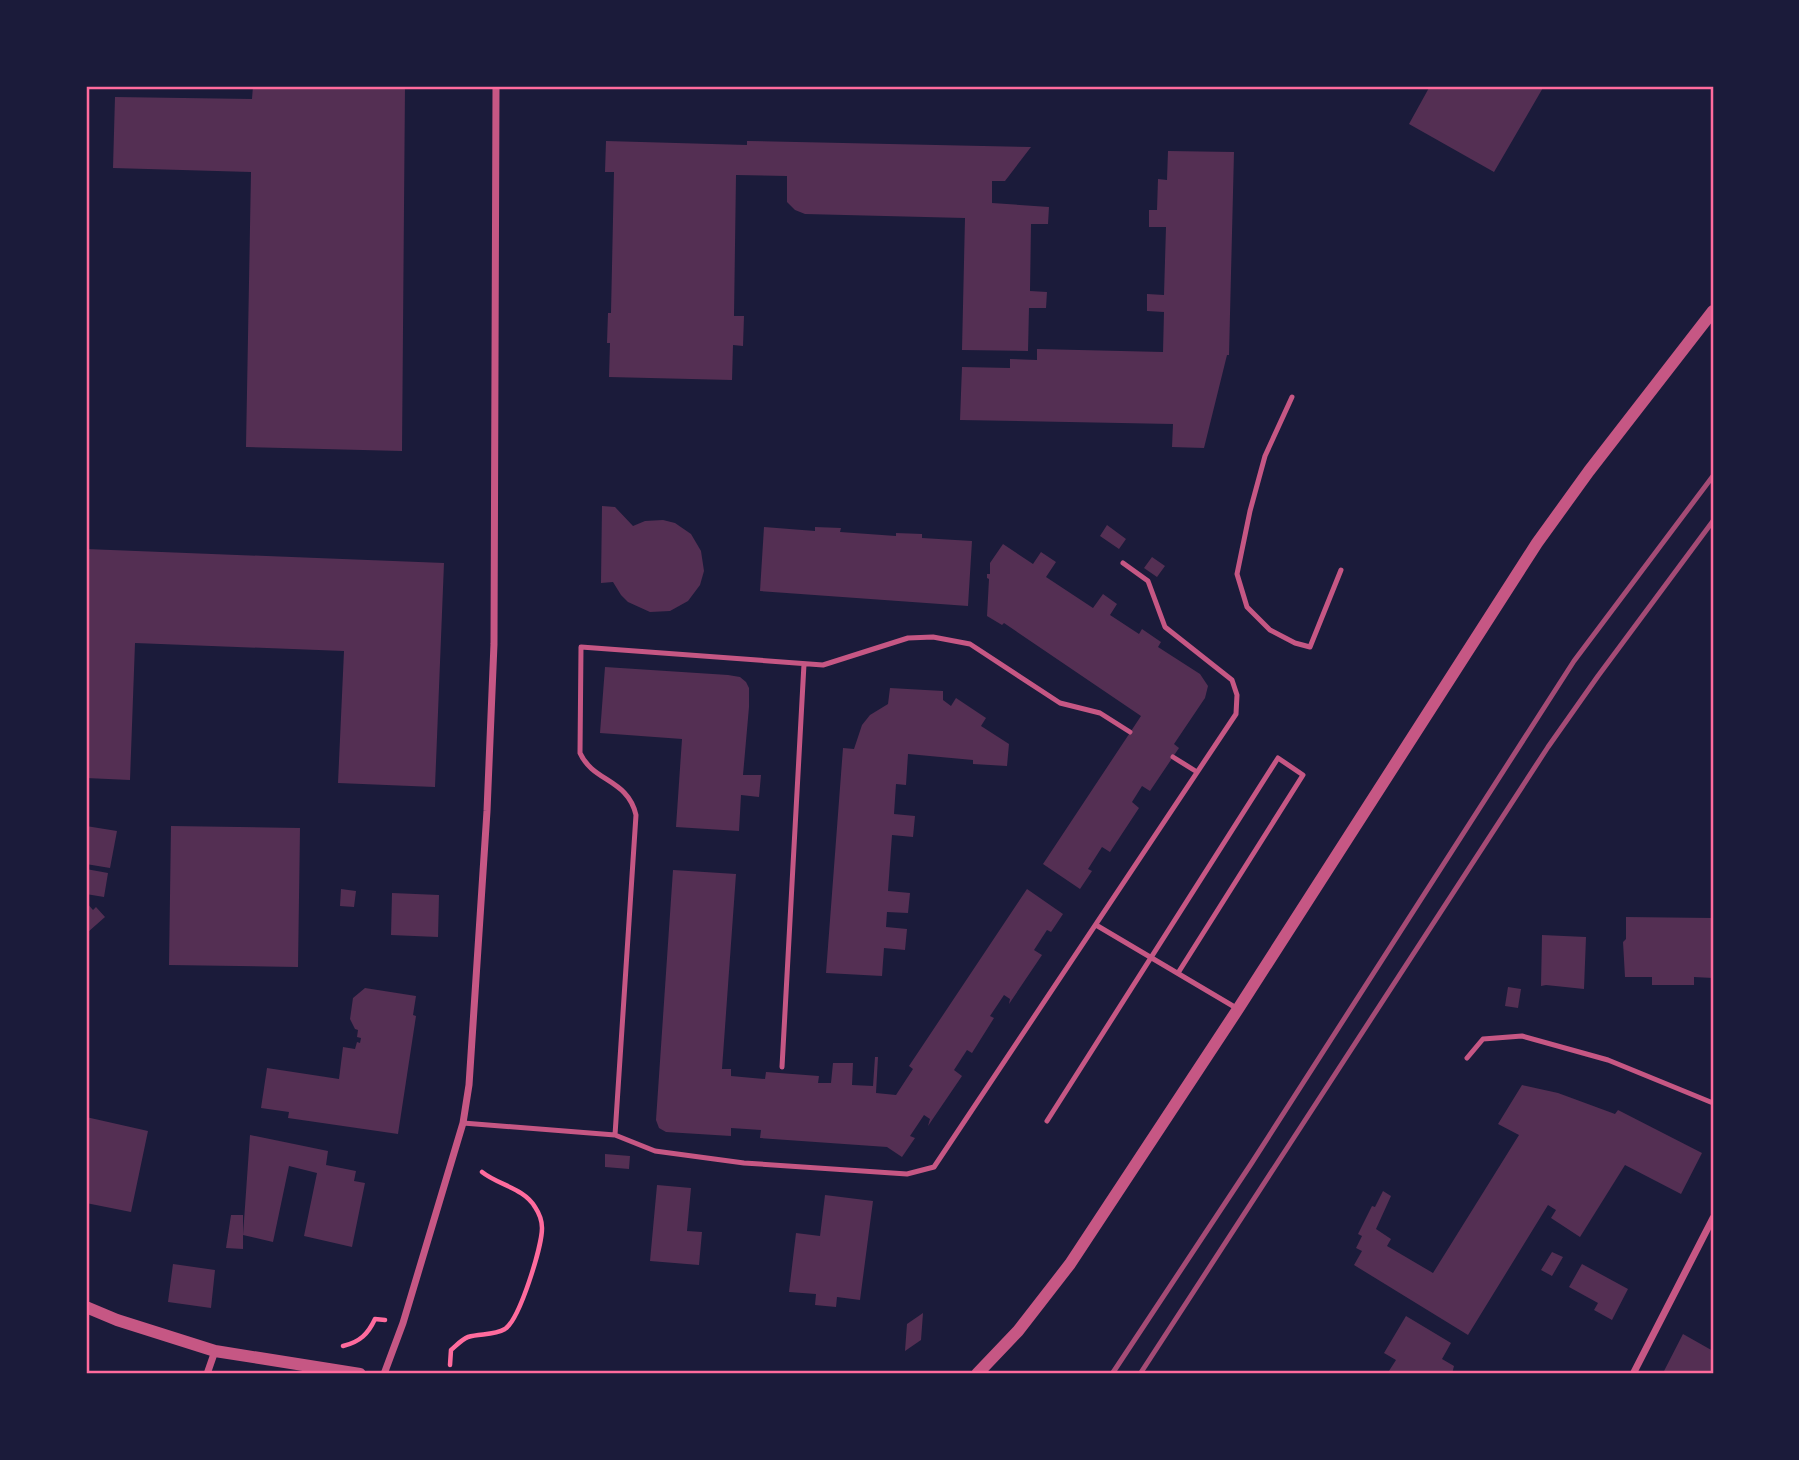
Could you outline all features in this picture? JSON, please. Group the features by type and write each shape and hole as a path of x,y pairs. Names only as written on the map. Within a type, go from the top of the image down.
{"street":[{"path":"384,1374 403,1323 463,1123 469,1085 487,811 494,644 496,86"},
{"path":"977,1374 1018,1331 1070,1264 1238,1009 1537,544 1589,471 1713,311"},
{"path":"1633,1374 1713,1218"},
{"path":"86,1307 117,1320 215,1351 360,1374"},
{"path":"207,1374 215,1351"}],"lane":[{"path":"1293,397 1265,456 1237,574 1247,607 1270,630 1294,643 1310,647 1341,570"},
{"path":"463,1123 615,1135 655,1151 744,1163 907,1174 934,1167 1236,714 1237,695 1232,680 1166,626 1148,581 1123,563"},
{"path":"615,1135 636,815 634,803 614,782 590,768 580,754 581,647 823,665 908,638 933,637 970,644 1060,704 1100,713 1130,732"},
{"path":"782,1067 804,664"},
{"path":"1173,757 1197,772"},
{"path":"1047,1121 1278,758 1303,775 1178,973"},
{"path":"1096,925 1238,1009"},
{"path":"1467,1058 1483,1039 1522,1036 1608,1060 1713,1103"}],"path":[{"path":"450,1365 451,1350 462,1341 468,1337 496,1333 512,1322 520,1309 541,1237 542,1224 535,1207 524,1195 493,1181 482,1172"},
{"path":"331,1349 354,1343 368,1333 375,1319 403,1323"}],"building":[{"path":"253,86 405,86 402,451 246,447 251,172 113,168 115,97 252,99"},
{"path":"1430,86 1544,86 1494,172 1409,124"},
{"path":"606,141 1031,147 1005,181 992,181 992,203 1049,207 1048,224 1031,224 1030,291 1047,292 1046,308 1029,308 1028,351 962,350 965,218 805,214 795,210 787,202 787,176 736,175 734,316 744,316 743,346 733,345 732,380 609,377 610,343 607,343 608,313 611,313 614,172 605,172"},
{"path":"1168,151 1234,152 1229,355 1204,448 1172,447 1173,424 960,420 962,367 1010,368 1010,359 1037,360 1037,349 1163,352 1164,312 1147,311 1147,294 1164,295 1166,227 1149,227 1149,210 1157,210 1158,179 1167,180"},
{"path":"602,506 615,507 633,526 645,521 663,520 675,523 691,534 701,551 704,571 700,585 688,601 670,611 650,612 628,602 613,582 601,583"},
{"path":"1107,525 1126,539 1119,549 1100,536"},
{"path":"764,527 815,531 815,527 841,528 840,532 896,536 896,533 922,534 922,538 972,541 968,606 760,591"},
{"path":"1003,544 1033,564 1041,552 1056,562 1046,577 1093,608 1103,594 1117,604 1110,615 1139,634 1142,629 1161,642 1158,647 1200,674 1208,686 1205,698 1174,744 1179,748 1150,791 1142,786 1132,802 1139,808 1110,852 1102,847 1088,869 1092,871 1080,889 1043,864 1141,716 1004,623 1002,625 987,616 987,574 990,574 990,563"},
{"path":"86,549 444,563 435,787 338,783 344,651 135,643 130,780 86,778"},
{"path":"1152,557 1165,566 1157,577 1144,568"},
{"path":"605,667 728,675 740,677 746,682 749,688 749,707 743,775 761,775 759,797 741,795 739,831 676,827 682,739 600,733"},
{"path":"890,688 943,691 943,700 951,706 956,698 986,718 981,726 1009,744 1007,766 973,764 973,760 908,754 906,785 896,784 894,814 915,816 913,837 892,835 888,891 910,893 908,913 887,912 886,927 907,929 905,950 884,948 882,976 826,973 843,748 854,749 862,725 870,715 888,704"},
{"path":"86,826 117,831 110,868 86,864"},
{"path":"171,826 300,828 298,967 169,965"},
{"path":"86,869 108,873 104,897 86,894"},
{"path":"673,870 736,874 722,1069 731,1069 731,1076 765,1079 766,1072 819,1076 818,1083 831,1083 833,1063 853,1063 852,1085 873,1086 875,1057 878,1057 876,1093 896,1095 913,1069 909,1066 1027,889 1063,914 1051,932 1047,930 1034,950 1042,955 1009,1004 1010,999 1004,995 990,1016 994,1018 972,1053 967,1050 954,1070 962,1076 928,1126 930,1119 924,1115 910,1136 915,1138 902,1157 887,1147 760,1138 761,1130 731,1128 731,1136 666,1132 659,1128 656,1120"},
{"path":"341,889 356,891 354,907 340,906"},
{"path":"392,893 439,895 438,937 391,935"},
{"path":"86,902 93,910 96,907 105,917 88,932 86,929"},
{"path":"1626,917 1713,918 1713,978 1694,977 1694,985 1652,985 1652,977 1625,977 1623,942 1626,939"},
{"path":"1542,935 1586,937 1584,989 1541,986"},
{"path":"1508,987 1521,989 1518,1008 1505,1006"},
{"path":"365,988 416,996 413,1015 416,1016 398,1134 288,1118 289,1112 261,1108 267,1068 339,1079 343,1047 355,1049 357,1042 360,1043 358,1030 350,1019 353,998"},
{"path":"1522,1085 1558,1093 1615,1114 1618,1110 1702,1153 1681,1194 1625,1165 1580,1237 1551,1218 1556,1210 1548,1205 1468,1335 1354,1265 1362,1251 1356,1248 1362,1236 1358,1234 1383,1191 1391,1196 1376,1229 1391,1239 1387,1246 1433,1273 1519,1135 1498,1124"},
{"path":"86,1117 148,1131 131,1212 86,1203"},
{"path":"250,1135 328,1151 326,1165 356,1171 354,1181 365,1183 352,1247 304,1236 317,1173 289,1166 273,1242 243,1235"},
{"path":"605,1154 630,1156 629,1169 605,1167"},
{"path":"657,1185 691,1188 687,1231 702,1232 699,1265 650,1261"},
{"path":"825,1195 873,1201 860,1300 837,1297 836,1307 815,1305 816,1294 789,1292 796,1233 820,1236"},
{"path":"231,1215 243,1215 243,1249 226,1248"},
{"path":"1552,1252 1563,1257 1552,1276 1541,1270"},
{"path":"173,1264 215,1270 211,1308 168,1302"},
{"path":"1582,1264 1628,1289 1612,1320 1594,1310 1598,1303 1569,1287"},
{"path":"923,1313 921,1340 905,1351 907,1324"},
{"path":"1406,1316 1451,1343 1442,1359 1454,1366 1452,1374 1387,1374 1396,1360 1384,1353"},
{"path":"1683,1334 1713,1351 1712,1374 1670,1374 1664,1371"}],"railway":[{"path":"1112,1374 1251,1164 1574,661 1713,476"},
{"path":"1140,1374 1548,747 1713,521"}]}
